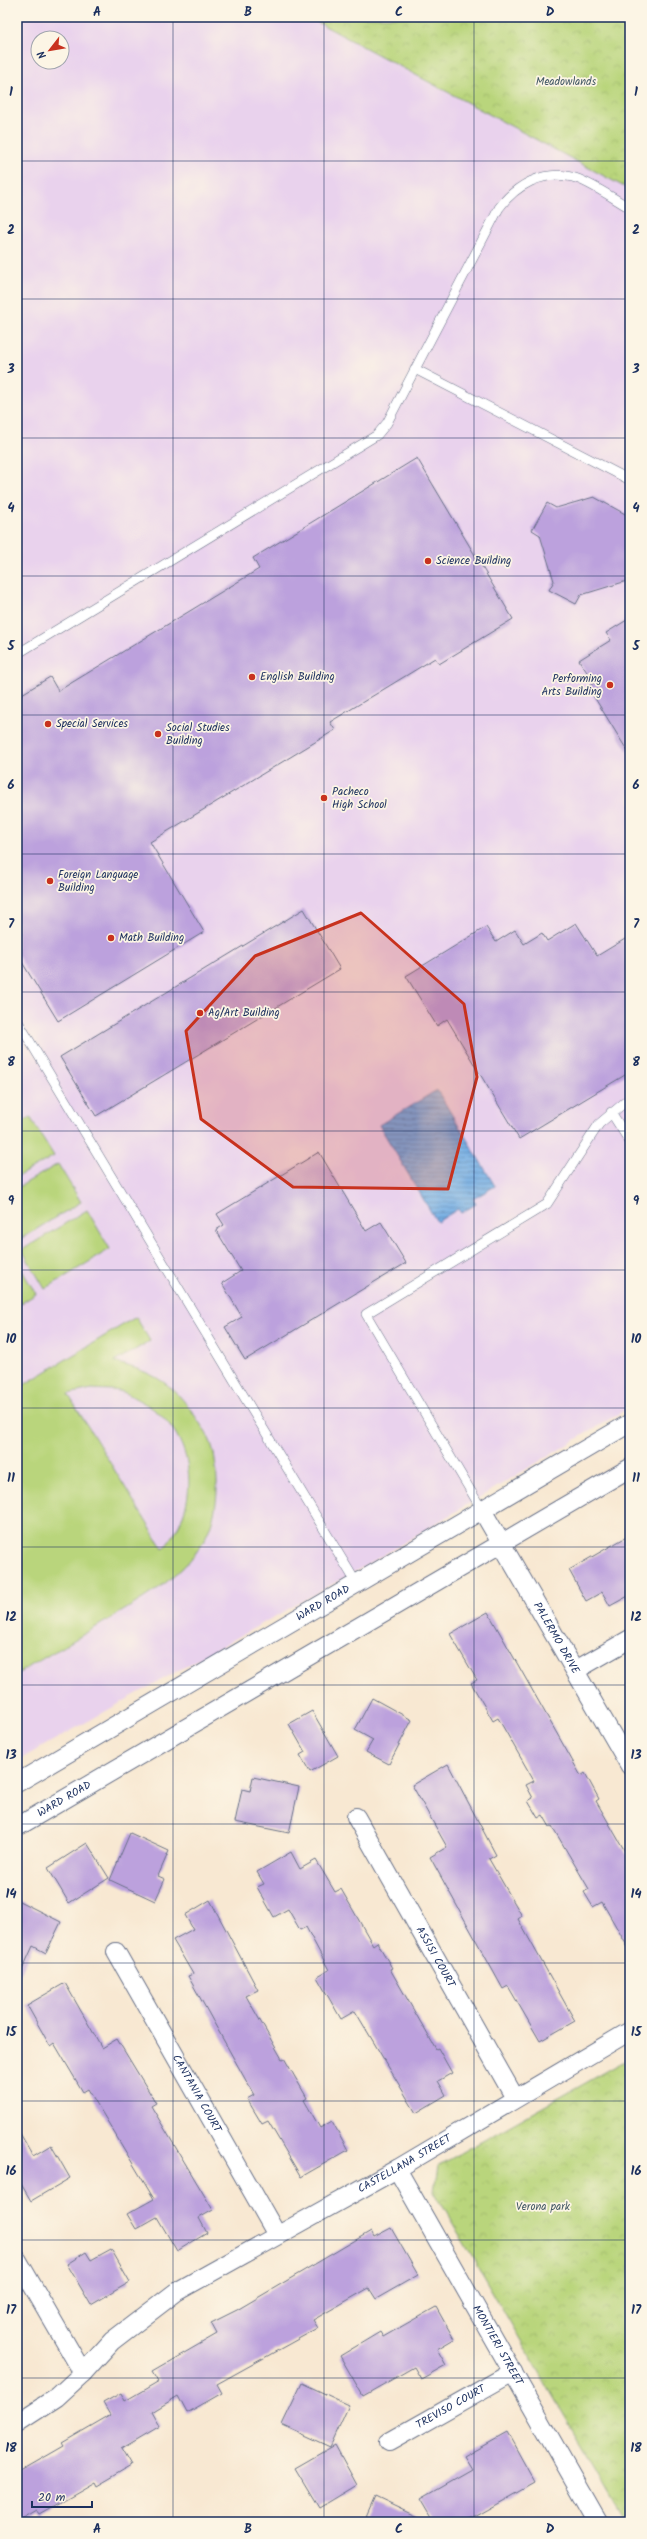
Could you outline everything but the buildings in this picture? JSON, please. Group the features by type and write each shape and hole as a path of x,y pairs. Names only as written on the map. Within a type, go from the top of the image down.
{"street":[{"name":"WARD ROAD","path":"17,1783 630,1423"},
{"name":"WARD ROAD","path":"17,1827 630,1468"},
{"name":"PALERMO DRIVE","path":"482,1510 576,1670 630,1766"},
{"path":"576,1670 630,1639"},
{"name":"ASSISI COURT","path":"356,1817 515,2098"},
{"name":"CANTANIA COURT","path":"116,1952 277,2235"},
{"name":"CASTELLANA STREET","path":"17,2424 57,2397 83,2373 112,2341 176,2292 397,2169 630,2031"},
{"name":"MONTIERI STREET","path":"397,2169 598,2522"},
{"path":"17,2259 83,2373"},
{"name":"TREVISO COURT","path":"389,2442 513,2372"}],"lane":[{"path":"17,654 363,445 387,423 500,208 510,194 535,180 557,175 573,177 630,208"},
{"path":"415,369 630,480"},
{"path":"17,1020 357,1584"},
{"path":"482,1510 366,1314 548,1204 599,1124 611,1112 630,1098"},
{"path":"611,1112 630,1142"}],"highlighted area":[{"path":"361,913 464,1004 477,1077 448,1189 293,1187 201,1119 186,1031 255,956"}],"shaded area":[{"name":"Pacheco High School","path":"17,17 308,17 630,190 630,1407 370,1563 17,1761"}],"green space":[{"name":"Meadowlands","path":"308,17 622,17 630,25 630,190"},
{"path":"30,1117 54,1156 17,1177 17,1125"},
{"path":"58,1164 81,1202 17,1241 17,1188"},
{"path":"87,1210 110,1249 45,1289 22,1250"},
{"path":"17,1262 36,1294 17,1306"},
{"path":"136,1317 150,1341 114,1362 146,1372 158,1379 169,1386 187,1405 209,1438 213,1450 217,1482 215,1508 209,1530 198,1550 184,1566 168,1581 149,1595 17,1674 17,1389","holes":["92,1389 123,1392 142,1402 160,1415 174,1431 183,1450 188,1470 188,1491 184,1512 176,1531 163,1549 68,1394"]},
{"name":"Verona park","path":"630,2058 630,2522 626,2522 434,2191 438,2166"}],"water":[{"path":"437,1090 495,1186 473,1199 476,1204 461,1213 458,1209 437,1222 379,1125"}],"place":[{"name":"Science Building","path":"428,561"},
{"name":"English Building","path":"252,677"},
{"name":"Performing Arts Building","path":"610,685"},
{"name":"Special Services","path":"48,724"},
{"name":"Social Studies Building","path":"158,734"},
{"name":"Pacheco High School","path":"324,798"},
{"name":"Foreign Language Building","path":"50,881"},
{"name":"Math Building","path":"111,938"},
{"name":"Ag/Art Building","path":"200,1013"}]}
